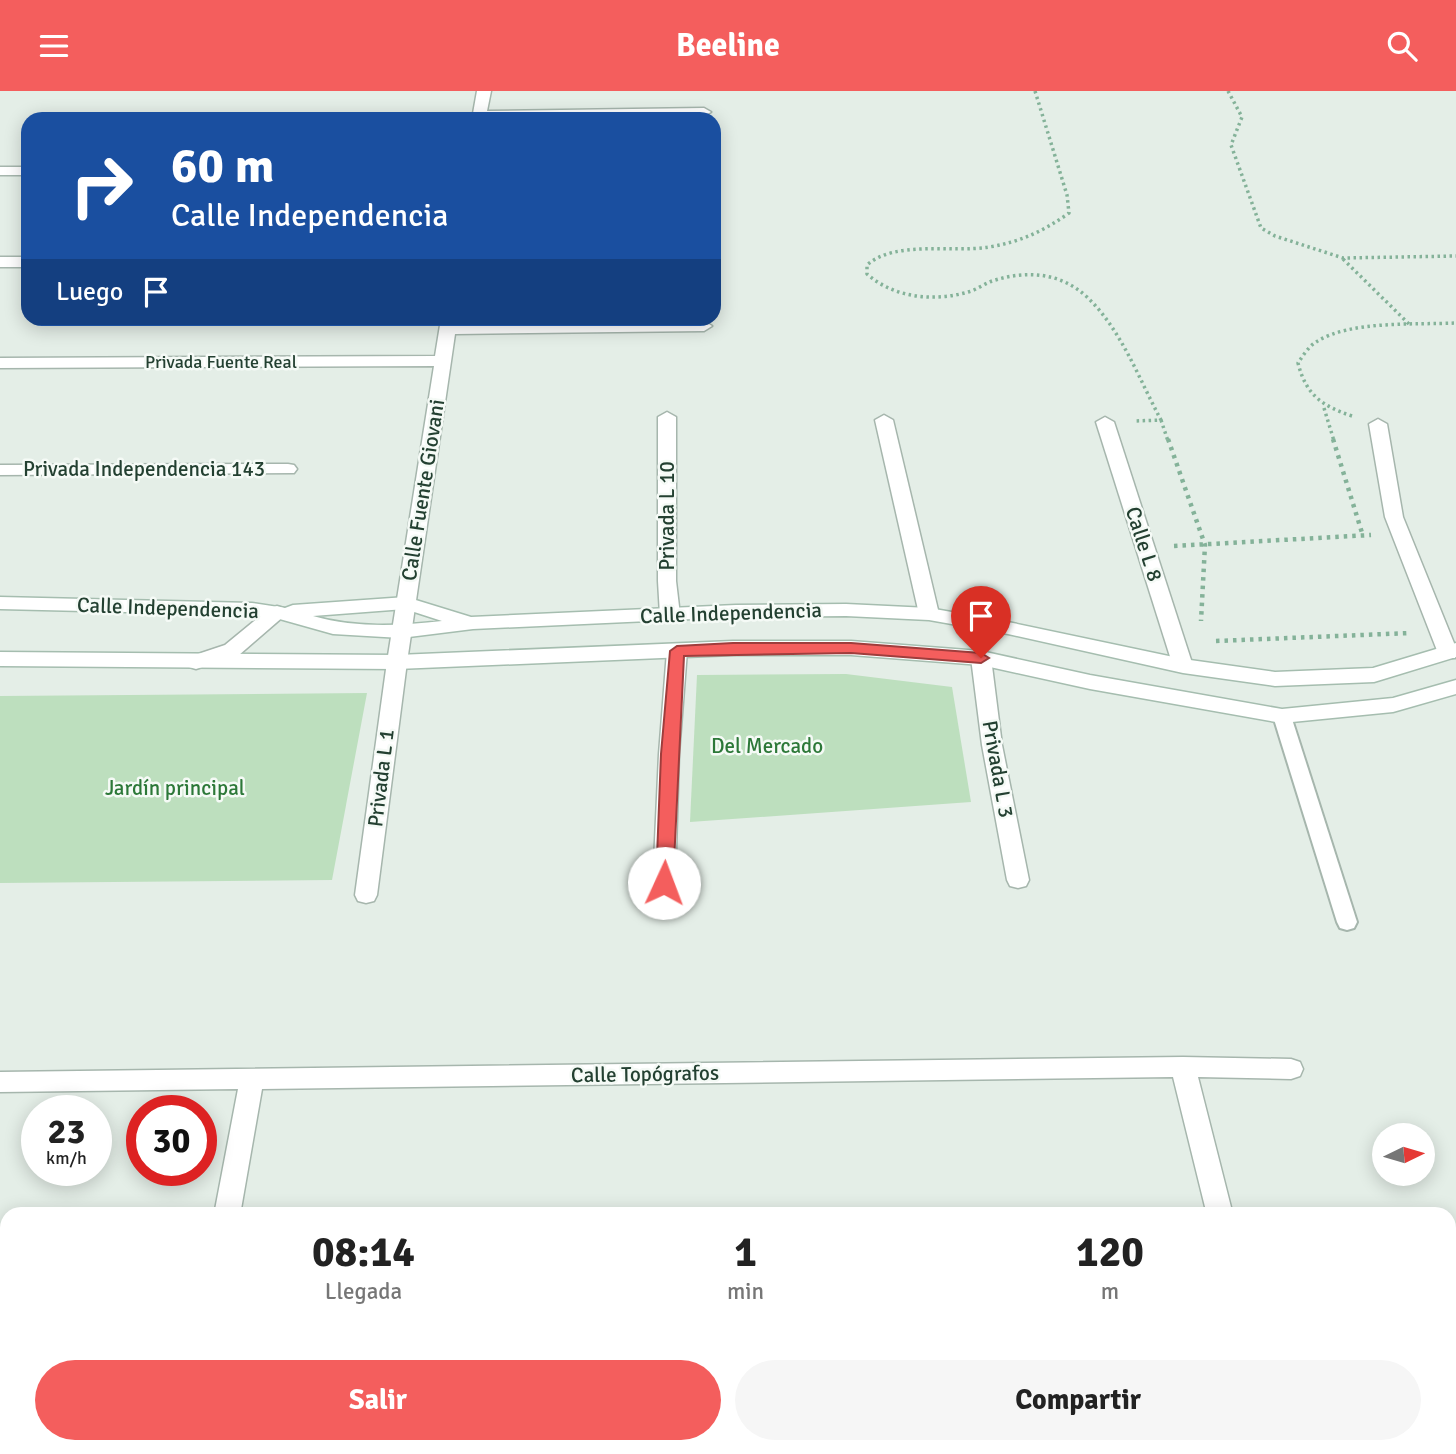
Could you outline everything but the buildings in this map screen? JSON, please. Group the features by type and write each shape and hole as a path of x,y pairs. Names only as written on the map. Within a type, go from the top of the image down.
{"street":[{"path":"481,112 484,91"},
{"path":"0,171 21,171"},
{"path":"0,262 21,262"},
{"name":"Calle Fuente Giovani","path":"397,662 448,326"},
{"name":"Privada Fuente Real","path":"0,363 443,361"},
{"name":"Privada L 10","path":"667,417 667,581 670,615"},
{"path":"884,420 929,614"},
{"name":"Calle L 8","path":"1105,422 1183,666"},
{"path":"1378,424 1394,517 1439,632 1452,652"},
{"name":"Privada Independencia 143","path":"0,470 288,469"},
{"name":"Calle Independencia","path":"0,603 252,609 333,628 401,632 473,623 670,615 846,610 929,614 1008,628 1183,666 1275,679 1374,674 1452,652"},
{"path":"194,662 232,650 277,613 406,603 473,623"},
{"name":"Calle Independencia","path":"0,659 397,662 733,648 851,648 981,658 1282,716 1393,705 1456,687"},
{"path":"664,883 669,754 677,651"},
{"name":"Privada L 3","path":"981,658 992,745 1018,880"},
{"name":"Privada L 1","path":"366,895 397,662"},
{"path":"1183,1067 1218,1207"},
{"name":"Calle Topógrafos","path":"0,1082 1183,1067 1291,1069"},
{"path":"228,1207 252,1079"}],"lane":[{"path":"1282,716 1347,922"}],"path":[{"path":"1035,91 1067,195 1069,213 1030,238 1001,247 894,251 877,255 867,265 867,274 890,290 928,297 969,292 994,279 1015,275 1052,274 1086,296 1104,316 1161,420 1205,545 1200,642"},
{"path":"1228,91 1242,117 1231,145 1261,228 1275,236 1343,258 1456,256"},
{"path":"1343,258 1411,326"},
{"path":"1363,535 1324,407 1302,382 1298,363 1318,341 1332,336 1357,330 1456,323"},
{"path":"1324,407 1378,424"},
{"path":"1105,422 1161,420"},
{"path":"1146,548 1400,533"},
{"path":"1176,643 1439,632"}],"green space":[{"name":"Del Mercado","path":"846,674 952,687 971,802 690,822 697,675"},
{"name":"Jardín principal","path":"367,693 332,880 0,883 0,696"}],"route":[{"path":"664,883 669,754 677,651 851,648 981,658"}]}
